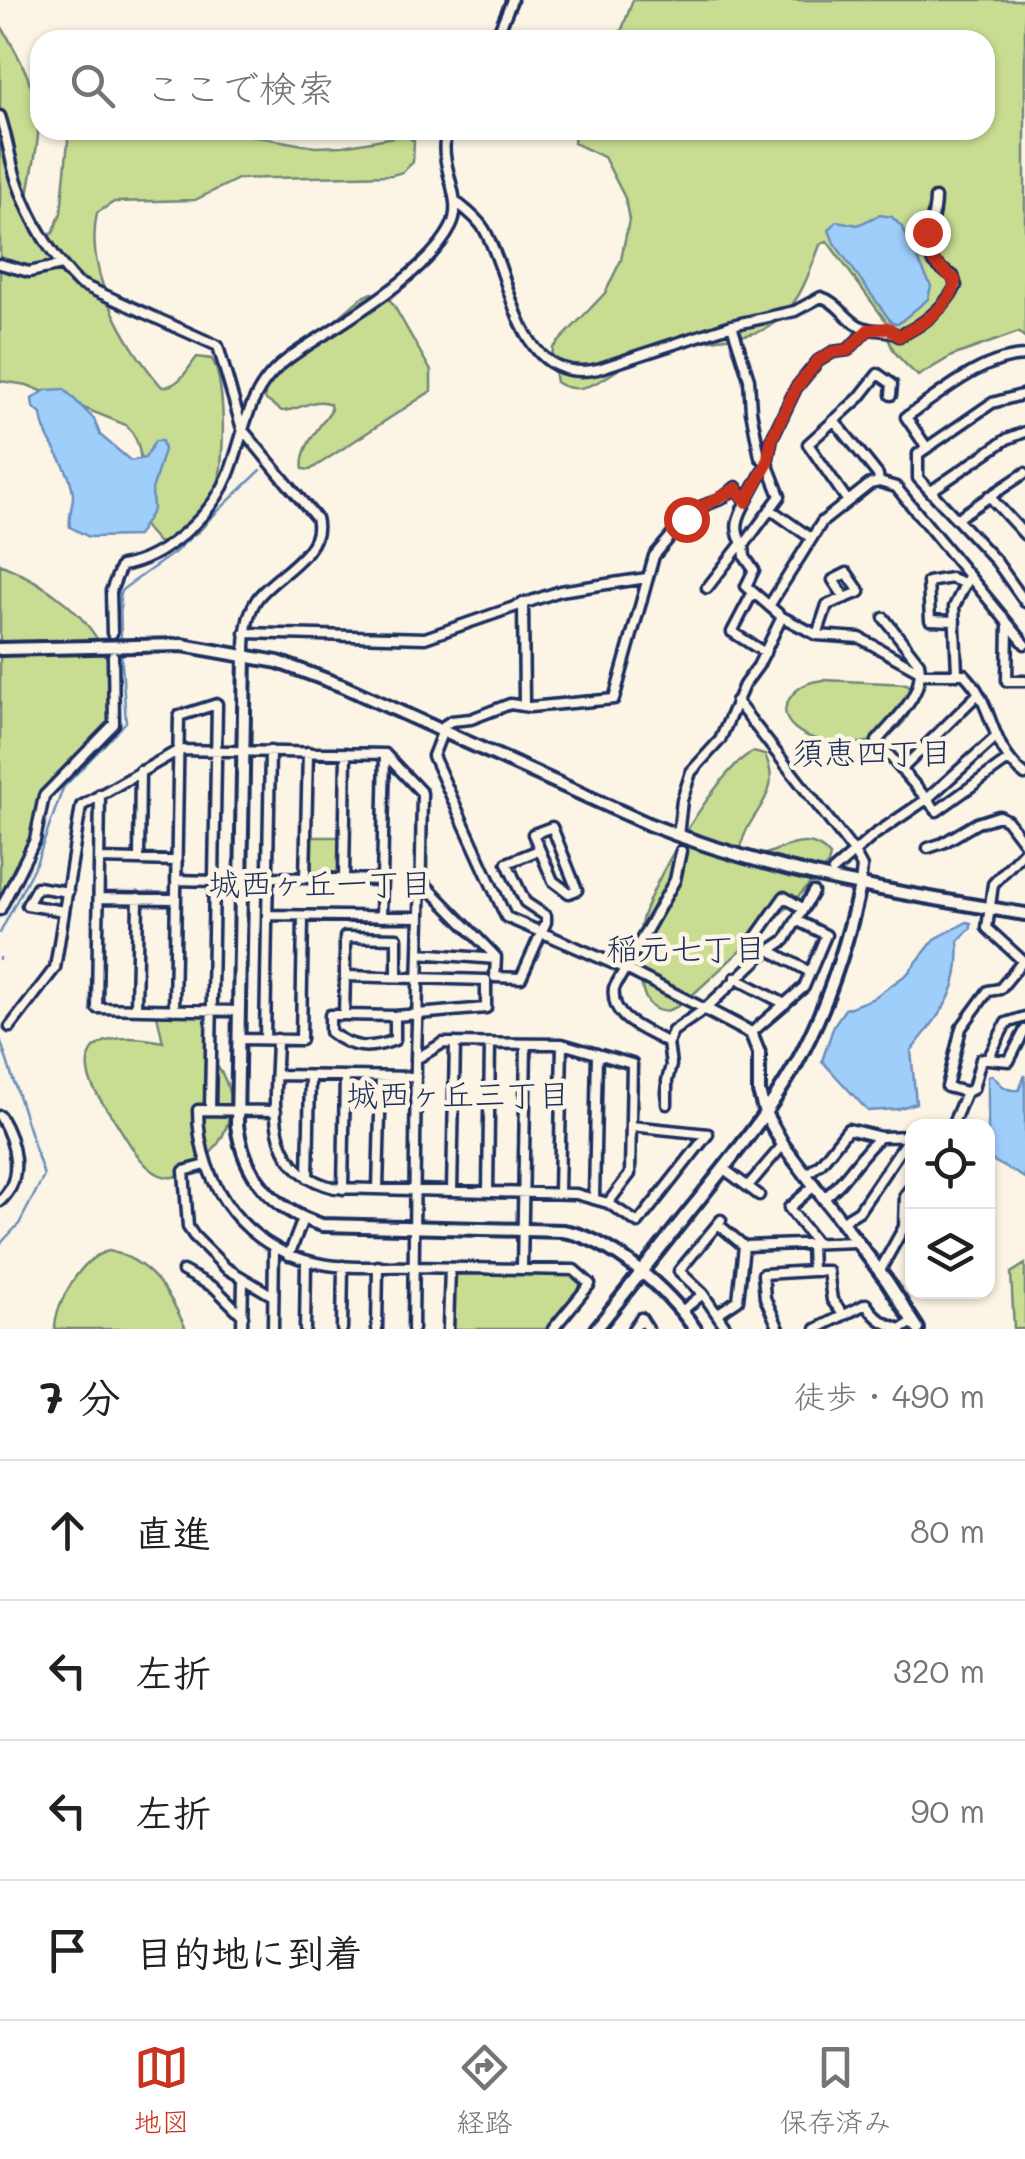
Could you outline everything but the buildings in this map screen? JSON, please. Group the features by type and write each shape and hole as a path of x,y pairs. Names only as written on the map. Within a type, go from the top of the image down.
{"street":[{"path":"499,30 512,0"},
{"path":"0,116 20,189 62,265 78,283 218,346 242,428 316,518 318,533 314,544 257,600 246,623 237,1110 241,1150 252,1174 269,1196 304,1220 337,1227 522,1230 592,1238 682,1310 695,1329"},
{"path":"112,633 112,591 120,566 140,563 174,541 210,504 229,475 242,428 264,384 284,362 357,313 431,252 450,229 456,202 444,160 446,140"},
{"path":"456,202 483,228 504,286 536,351 564,370 578,373 732,325 796,310 821,297 838,306 852,322 868,330 888,328 899,336 938,309 955,288 953,276 938,269 926,246 935,198"},
{"path":"0,264 30,272 62,265"},
{"path":"706,588 780,492 760,458 749,379 732,325"},
{"path":"868,330 848,350 833,352 818,361 796,388 772,438 767,464 737,522 744,557 754,570 746,586 782,617 816,635 860,638 920,671 958,672 968,678 1008,760 1025,775"},
{"path":"927,448 906,417 972,373 1006,358 1025,356"},
{"path":"847,500 808,444 859,398 878,374 892,384 892,395"},
{"path":"1025,394 992,404 918,454 918,478 996,561 1025,602"},
{"path":"834,420 878,474 880,482"},
{"path":"931,491 1007,439 1025,432"},
{"path":"956,518 1025,473"},
{"path":"768,606 822,522 847,500 880,482 896,487 968,580 1025,644"},
{"path":"746,502 736,488 694,510 654,556 614,699 530,707 510,704 471,719 451,721 442,731 433,756 506,918 626,969 751,1033 760,1053 758,1084 765,1112 783,1146 880,1272 915,1325 901,1329 886,1324 866,1304 816,1329"},
{"path":"989,496 1025,535"},
{"path":"770,508 811,538"},
{"path":"1016,524 1025,516"},
{"path":"246,633 425,638 560,591 648,578"},
{"path":"958,672 954,607 968,580"},
{"path":"955,621 930,620 928,582 968,580"},
{"path":"752,592 732,632 765,653"},
{"path":"816,635 827,605 845,598"},
{"path":"523,603 524,704"},
{"path":"678,836 682,800 691,772 720,740 736,701 782,617"},
{"path":"884,618 919,663 920,671 916,693 877,741 937,811 1008,760"},
{"path":"1008,624 1007,681 1025,682"},
{"path":"0,649 150,643 210,647 244,654 307,671 678,836 742,859 860,886 1025,914"},
{"path":"0,910 35,840 44,796 114,724 113,656"},
{"path":"902,768 978,694"},
{"path":"596,1329 724,1168 796,1064 845,946 860,886 862,867 854,852 736,701"},
{"path":"174,1010 179,716 217,704 210,1110"},
{"path":"833,871 927,799 996,737"},
{"path":"10,1027 54,968 81,806 179,750 385,754 422,793 413,1329"},
{"path":"265,1039 270,752"},
{"path":"305,878 308,752"},
{"path":"344,878 346,753"},
{"path":"381,917 385,754"},
{"path":"138,860 140,771"},
{"path":"97,1008 100,794"},
{"path":"928,848 999,816 1007,820 1025,847 996,878 991,889 988,931 1023,961 1000,989 988,990 961,1028 947,1087 973,1090 981,1059 1009,1061 1025,1030"},
{"path":"552,827 577,890 570,893 552,881 539,850 533,834 552,827"},
{"path":"420,880 496,959 496,977 521,978 546,916 525,902 507,863 539,850"},
{"path":"668,1043 630,1022 615,1006 614,988 675,880 681,851"},
{"path":"100,860 176,860"},
{"path":"268,877 382,880"},
{"path":"176,880 214,881"},
{"path":"64,911 27,905 37,887 68,892"},
{"path":"667,1104 666,1082 671,1065 668,1043 678,1025 705,1009 736,978 786,940 813,892"},
{"path":"802,908 784,897 754,940 767,952 810,972"},
{"path":"99,898 176,899"},
{"path":"136,1009 138,898"},
{"path":"267,915 420,917"},
{"path":"238,1039 300,1040 303,916"},
{"path":"751,1033 804,987 826,935 798,922"},
{"path":"344,1015 345,938 397,938 397,977"},
{"path":"419,953 496,959"},
{"path":"344,976 486,980 486,1008 417,1016 330,1015 330,1032 349,1046 377,1047 395,1040 396,1016"},
{"path":"736,978 785,1004"},
{"path":"83,1009 239,1011"},
{"path":"988,1059 1006,1023 1025,1018"},
{"path":"277,1040 278,1140 286,1156 308,1178 325,1186 559,1192 594,1198 638,1223 708,1134 631,1126"},
{"path":"416,1059 443,1043 562,1044 632,1064 630,1174 608,1204"},
{"path":"452,1191 455,1043"},
{"path":"488,1191 490,1043"},
{"path":"522,1269 526,1044"},
{"path":"559,1192 562,1044"},
{"path":"594,1198 597,1054"},
{"path":"276,1075 416,1078"},
{"path":"308,1178 310,1076"},
{"path":"343,1188 345,1076"},
{"path":"378,1189 380,1077"},
{"path":"955,1119 966,1092"},
{"path":"276,1111 198,1110 206,1165 229,1209 244,1226 289,1255 343,1266 574,1270 590,1284 553,1329"},
{"path":"0,1116 14,1153 13,1186 0,1201"},
{"path":"806,1175 821,1163 848,1128 880,1137 905,1136"},
{"path":"823,1198 838,1188 880,1137"},
{"path":"841,1222 859,1211 905,1145"},
{"path":"748,1186 783,1146"},
{"path":"206,1165 184,1171 188,1228 207,1251 244,1281 273,1296"},
{"path":"724,1168 759,1195"},
{"path":"812,1272 814,1243 789,1208 814,1186"},
{"path":"880,1272 904,1226 905,1209"},
{"path":"289,1255 304,1220"},
{"path":"727,1329 703,1294 679,1271 720,1222 744,1246 856,1242"},
{"path":"717,1314 738,1300 744,1246"},
{"path":"273,1329 274,1248"},
{"path":"306,1261 306,1329"},
{"path":"342,1329 343,1266"},
{"path":"378,1266 378,1329"},
{"path":"448,1329 450,1268"},
{"path":"183,1271 214,1288 242,1316"},
{"path":"779,1329 765,1298 763,1274 828,1271 832,1300 843,1314"},
{"path":"242,1329 244,1281"},
{"path":"682,1310 703,1294"},
{"path":"633,1329 641,1318 648,1329"}],"green space":[{"path":"633,0 1025,0 1025,338 1019,332 952,356 918,376 896,353 889,340 888,324 827,241 820,245 794,302 767,328 653,349 581,388 568,388 556,382 553,348 605,293 621,260 629,220 625,198 604,157 574,140 995,140 995,30 622,30"},
{"path":"0,24 30,85 30,140 37,140 28,219 31,230 41,237 53,233 61,213 68,140 275,140 315,147 377,140 414,141 413,162 403,172 392,175 238,179 195,200 114,202 97,213 96,259 102,283 121,328 148,369 162,387 178,381 197,357 212,359 217,373 223,416 218,489 207,522 185,540 158,542 140,520 139,447 126,425 27,385 0,381"},
{"path":"372,293 390,300 394,306 431,371 431,391 310,470 303,469 307,446 331,410 330,404 319,402 282,411 266,400 262,384 361,298"},
{"path":"0,564 49,590 90,629 110,668 112,724 41,797 27,855 0,907"},
{"path":"823,680 907,684 914,692 907,718 889,734 865,742 839,743 814,738 795,728 786,715 790,698 797,690"},
{"path":"753,752 765,755 770,783 743,838 741,851 745,858 810,843 830,856 828,864 793,902 687,1000 670,1010 657,1010 648,1002 640,973 639,939 646,908 670,858 705,802 739,761"},
{"path":"310,837 341,837 341,873 309,873"},
{"path":"207,1014 207,1056 219,1068 230,1098 226,1129 219,1143 195,1166 175,1177 159,1175 131,1147 94,1088 88,1061 92,1050 112,1040 163,1042 157,1015"},
{"path":"109,1251 136,1262 157,1280 186,1329 55,1329 72,1282 89,1262"},
{"path":"1025,1264 1025,1329 1014,1329 1011,1273"},
{"path":"455,1271 572,1273 584,1285 549,1329 452,1329"}],"water":[{"path":"879,215 892,217 902,227 931,286 928,299 898,324 892,323 834,243 829,230 837,221 858,225"},
{"path":"64,389 94,419 100,435 131,461 145,458 155,441 162,441 164,450 152,490 153,510 137,536 89,537 70,527 71,484 32,399 46,390"},
{"path":"967,922 971,928 958,941 953,988 940,1013 911,1051 916,1103 868,1111 822,1061 834,1025 845,1009 872,999 907,974 935,939"},
{"path":"992,1075 1010,1090 1019,1090 1025,1075 1025,1178 995,1162 995,1119 988,1119 988,1077"}],"waterway":[{"path":"121,642 123,589 174,553 261,470"},
{"path":"0,933 37,861 63,788 126,722 121,650"},
{"path":"0,1039 44,1176 19,1224 0,1244"}],"district":[{"name":"須恵四丁目","path":"872,753"},
{"name":"城西ヶ丘一丁目","path":"320,884"},
{"name":"稲元七丁目","path":"686,949"},
{"name":"城西ヶ丘三丁目","path":"458,1095"}],"route":[{"path":"686,519 694,510 736,488 746,502 767,464 772,438 789,397 818,361 827,354 848,350 868,330 888,328 899,336 918,326 947,300 956,282 934,264 926,246 927,232"}]}
